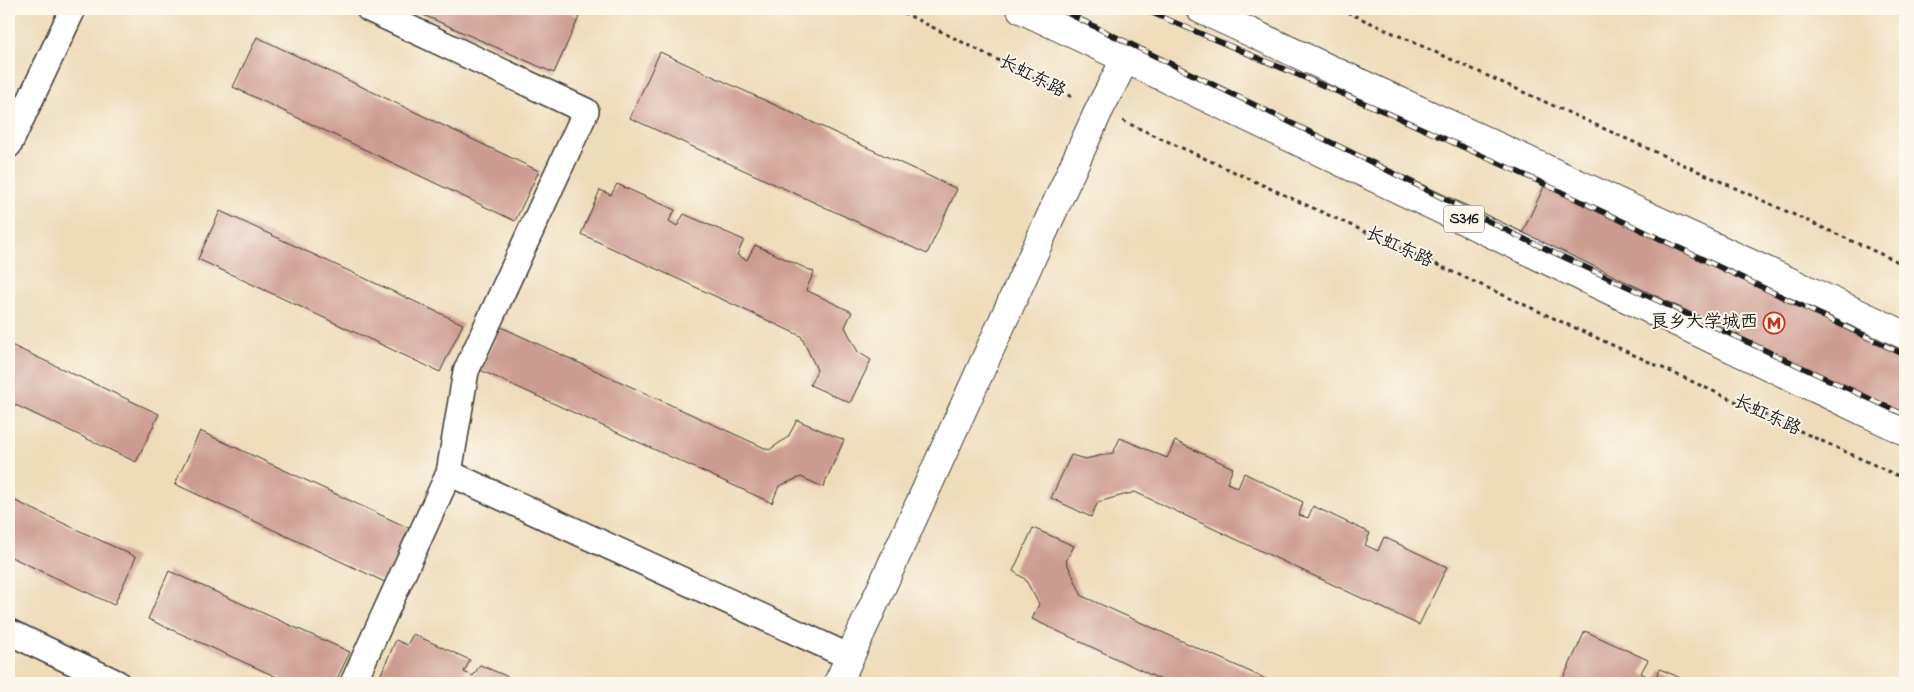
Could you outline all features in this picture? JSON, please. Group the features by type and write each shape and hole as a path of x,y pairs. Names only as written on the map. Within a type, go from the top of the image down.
{"main road":[{"name":"S316","path":"1021,9 1905,431"},
{"path":"1200,9 1905,335"},
{"path":"838,683 1099,110 1126,58"}],"street":[{"path":"9,145 73,9"},
{"path":"353,683 449,473 466,371 586,111 369,9"},
{"path":"449,473 850,657"},
{"path":"9,632 117,683"}],"path":[{"name":"长虹东路","path":"896,9 1099,110 1905,479"},
{"path":"1340,9 1905,265"}],"building":[{"path":"410,9 560,9 579,17 554,73"},
{"path":"257,37 539,171 515,221 233,87"},
{"path":"660,52 957,189 927,254 630,118"},
{"path":"1551,172 1905,337 1905,432 1514,250"},
{"path":"617,184 675,210 669,221 677,226 684,214 744,240 737,255 747,260 755,245 814,272 806,290 852,312 845,327 858,352 871,360 850,403 810,385 817,370 801,336 581,234 600,190 611,195"},
{"path":"220,211 463,324 440,372 198,259"},
{"path":"501,327 769,450 788,437 797,420 844,440 823,487 801,477 779,486 772,503 480,370"},
{"path":"9,344 159,414 136,462 9,402"},
{"path":"200,431 411,529 387,583 175,484"},
{"path":"1120,438 1167,458 1175,441 1233,468 1227,483 1238,488 1244,473 1303,502 1299,515 1308,518 1313,506 1370,533 1365,545 1378,551 1384,537 1447,567 1419,625 1135,492 1098,502 1091,517 1051,498 1071,455 1085,459 1113,453"},
{"path":"9,498 136,557 114,605 9,556"},
{"path":"1033,528 1074,546 1066,561 1082,596 1275,683 1168,683 1032,619 1039,604 1025,579 1013,571"},
{"path":"169,571 350,652 335,683 290,683 148,619"},
{"path":"1585,631 1648,660 1641,673 1654,680 1660,669 1692,683 1561,683"},
{"path":"413,634 470,660 464,672 473,676 480,665 523,683 377,683 396,640 407,645"}],"railway":[{"path":"1059,9 1516,235 1905,415"},
{"path":"1143,9 1390,114 1538,181 1905,355"}],"place":[{"name":"良乡大学城西","path":"1774,323"}]}
